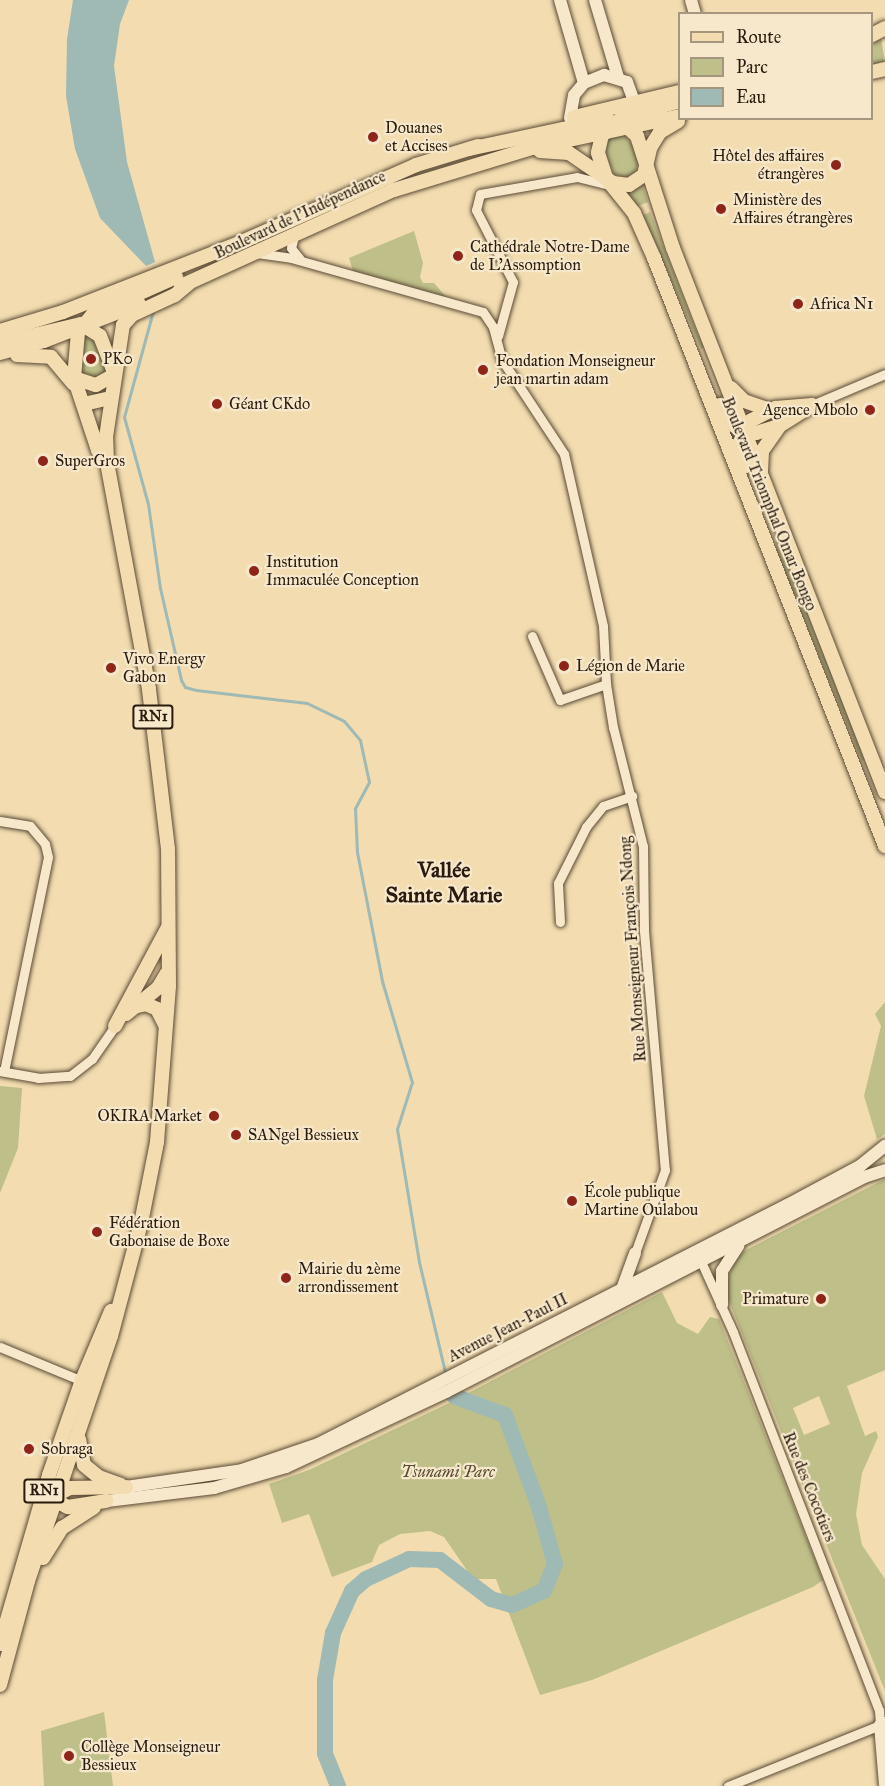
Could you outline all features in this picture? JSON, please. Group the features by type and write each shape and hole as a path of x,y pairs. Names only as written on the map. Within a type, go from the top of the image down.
{"main road":[{"path":"560,0 584,82"},
{"path":"595,0 618,76"},
{"path":"570,118 574,95 584,82 604,75 618,76 627,82 634,101"},
{"name":"Boulevard de l'Indépendance","path":"0,331 63,312 258,236 402,170 612,106 678,92"},
{"path":"612,185 597,148 617,126 634,112 678,101"},
{"path":"469,149 590,122 617,126 678,117"},
{"path":"523,151 568,153 612,185 625,186 636,183 660,132 678,119"},
{"path":"617,126 639,140 646,165"},
{"name":"Boulevard de l'Indépendance","path":"162,292 188,284 394,190 523,151 617,126"},
{"name":"Boulevard Triomphal Omar Bongo","path":"646,165 657,206 762,482 885,792"},
{"name":"Boulevard Triomphal Omar Bongo","path":"612,185 634,213 664,283 885,846"},
{"path":"634,213 657,206"},
{"path":"0,355 135,305 242,248 258,236"},
{"path":"664,283 724,414 743,432 756,433 779,426 812,405"},
{"path":"0,355 47,355 76,383 96,385 114,375 120,330 135,305"},
{"path":"0,343 82,326"},
{"name":"RN1","path":"0,1644 13,1593 84,1386 121,1293 152,1170 166,1028 170,922 168,849 158,752 107,462 114,375 100,336 82,326 76,383 98,450 107,462"},
{"path":"724,378 740,399 770,410"},
{"path":"84,404 111,398"},
{"path":"772,559 767,526 740,452 743,432 750,420 770,410 812,405"},
{"path":"762,482 762,451 779,426"},
{"path":"832,709 870,785 885,800"},
{"path":"869,747 885,769"},
{"path":"115,1026 170,922"},
{"path":"134,993 152,977 167,979"},
{"path":"115,1026 167,979"},
{"path":"133,1008 146,1004 157,1010 166,1028"},
{"name":"Avenue Jean-Paul II","path":"107,1501 184,1493 249,1479 326,1450 451,1390 698,1256 860,1166 885,1146"},
{"name":"Avenue Jean-Paul II","path":"126,1487 232,1472 278,1459 339,1434 446,1377 656,1272 747,1238 864,1177 885,1170"},
{"path":"722,1305 722,1270 729,1256 747,1238"},
{"path":"635,1253 641,1268 656,1272"},
{"path":"622,1289 635,1253"},
{"path":"84,1386 50,1486 54,1497 68,1507 107,1501"},
{"name":"RN1","path":"0,1685 54,1497 81,1420 84,1386"},
{"path":"81,1420 78,1450 84,1465 99,1477 126,1487"},
{"path":"13,1593 40,1514 54,1497 70,1488 126,1487"},
{"path":"16,1623 52,1539 74,1519 107,1501"},
{"path":"883,1724 885,1785"}],"street":[{"path":"498,347 499,327 513,282 476,210 480,194 486,191 560,180 588,178 612,185"},
{"path":"294,236 291,248 302,261"},
{"path":"257,253 302,261"},
{"name":"Rue Monseigneur François Ndong","path":"302,261 483,312 493,327 502,360 564,454 603,626 606,684 643,846 644,931 665,1170 635,1253"},
{"path":"812,405 885,374"},
{"path":"532,636 560,700 606,684"},
{"path":"560,922 558,884 586,827 603,806 632,796"},
{"path":"0,821 30,826 39,833 48,857 2,1072 49,1078 78,1073 92,1059 115,1026"},
{"name":"Rue des Cocotiers","path":"698,1256 722,1305 883,1724"},
{"path":"0,1347 84,1386"},
{"path":"728,1786 883,1724"}],"green space":[{"path":"881,39 885,61 873,65 873,43"},
{"path":"623,134 634,147 638,162 635,173 625,178 614,174 605,152 608,139"},
{"path":"642,185 648,202 638,206 625,191"},
{"path":"650,212 704,347 701,349 643,215"},
{"path":"414,231 423,263 420,277 423,283 434,283 446,297 353,271 349,258"},
{"path":"83,333 93,333 106,370 101,379 85,379 77,368"},
{"path":"775,532 865,759 862,761 777,553"},
{"path":"885,1002 885,1134 877,1139 864,1096 881,1026 875,1014"},
{"path":"0,1086 22,1088 18,1148 0,1193"},
{"path":"885,1179 885,1370 847,1386 865,1436 876,1431 878,1437 862,1473 856,1514 862,1545 885,1579 885,1691 725,1291 734,1259 746,1250","holes":["819,1396 830,1424 804,1435 793,1408"]},
{"name":"Tsunami Parc","path":"662,1292 677,1323 698,1334 710,1317 719,1319 823,1580 813,1587 592,1680 540,1695 496,1579 473,1579 444,1537 430,1531 400,1534 379,1545 372,1562 332,1577 309,1514 282,1523 269,1484 309,1470 449,1403"},
{"path":"104,1712 113,1786 44,1786 41,1731"}],"water":[{"path":"73,0 129,0 120,24 114,66 127,162 155,262 146,266 100,218 75,149 66,96 67,39"}],"waterway":[{"path":"153,311 124,417 148,504 160,588 181,680 185,687 196,690 307,703 344,721 360,740 369,782 355,808 357,852 382,981 412,1082 397,1129 419,1262 446,1376"},
{"path":"338,1786 325,1753 325,1680 333,1633 352,1591 366,1579 409,1559 440,1560 491,1599 512,1605 544,1591 555,1564 538,1504 505,1415 454,1396"}],"place":[{"name":"Douanes et Accises","path":"373,137"},
{"name":"Hôtel des affaires étrangères","path":"836,165"},
{"name":"Ministère des Affaires étrangères","path":"721,209"},
{"name":"Cathédrale Notre-Dame de L'Assomption","path":"458,256"},
{"name":"Africa N1","path":"798,304"},
{"name":"PK0","path":"91,359"},
{"name":"Fondation Monseigneur jean martin adam","path":"483,370"},
{"name":"Géant CKdo","path":"217,404"},
{"name":"Agence Mbolo","path":"870,410"},
{"name":"SuperGros","path":"43,461"},
{"name":"Institution Immaculée Conception","path":"254,571"},
{"name":"Légion de Marie","path":"564,666"},
{"name":"Vivo Energy Gabon","path":"111,668"},
{"name":"OKIRA Market","path":"214,1116"},
{"name":"SANgel Bessieux","path":"236,1135"},
{"name":"École publique Martine Oulabou","path":"572,1201"},
{"name":"Fédération Gabonaise de Boxe","path":"97,1232"},
{"name":"Mairie du 2ème arrondissement","path":"286,1278"},
{"name":"Primature","path":"821,1299"},
{"name":"Sobraga","path":"29,1449"},
{"name":"Collège Monseigneur Bessieux","path":"69,1756"}],"district":[{"name":"Vallée Sainte Marie","path":"444,882"}]}
